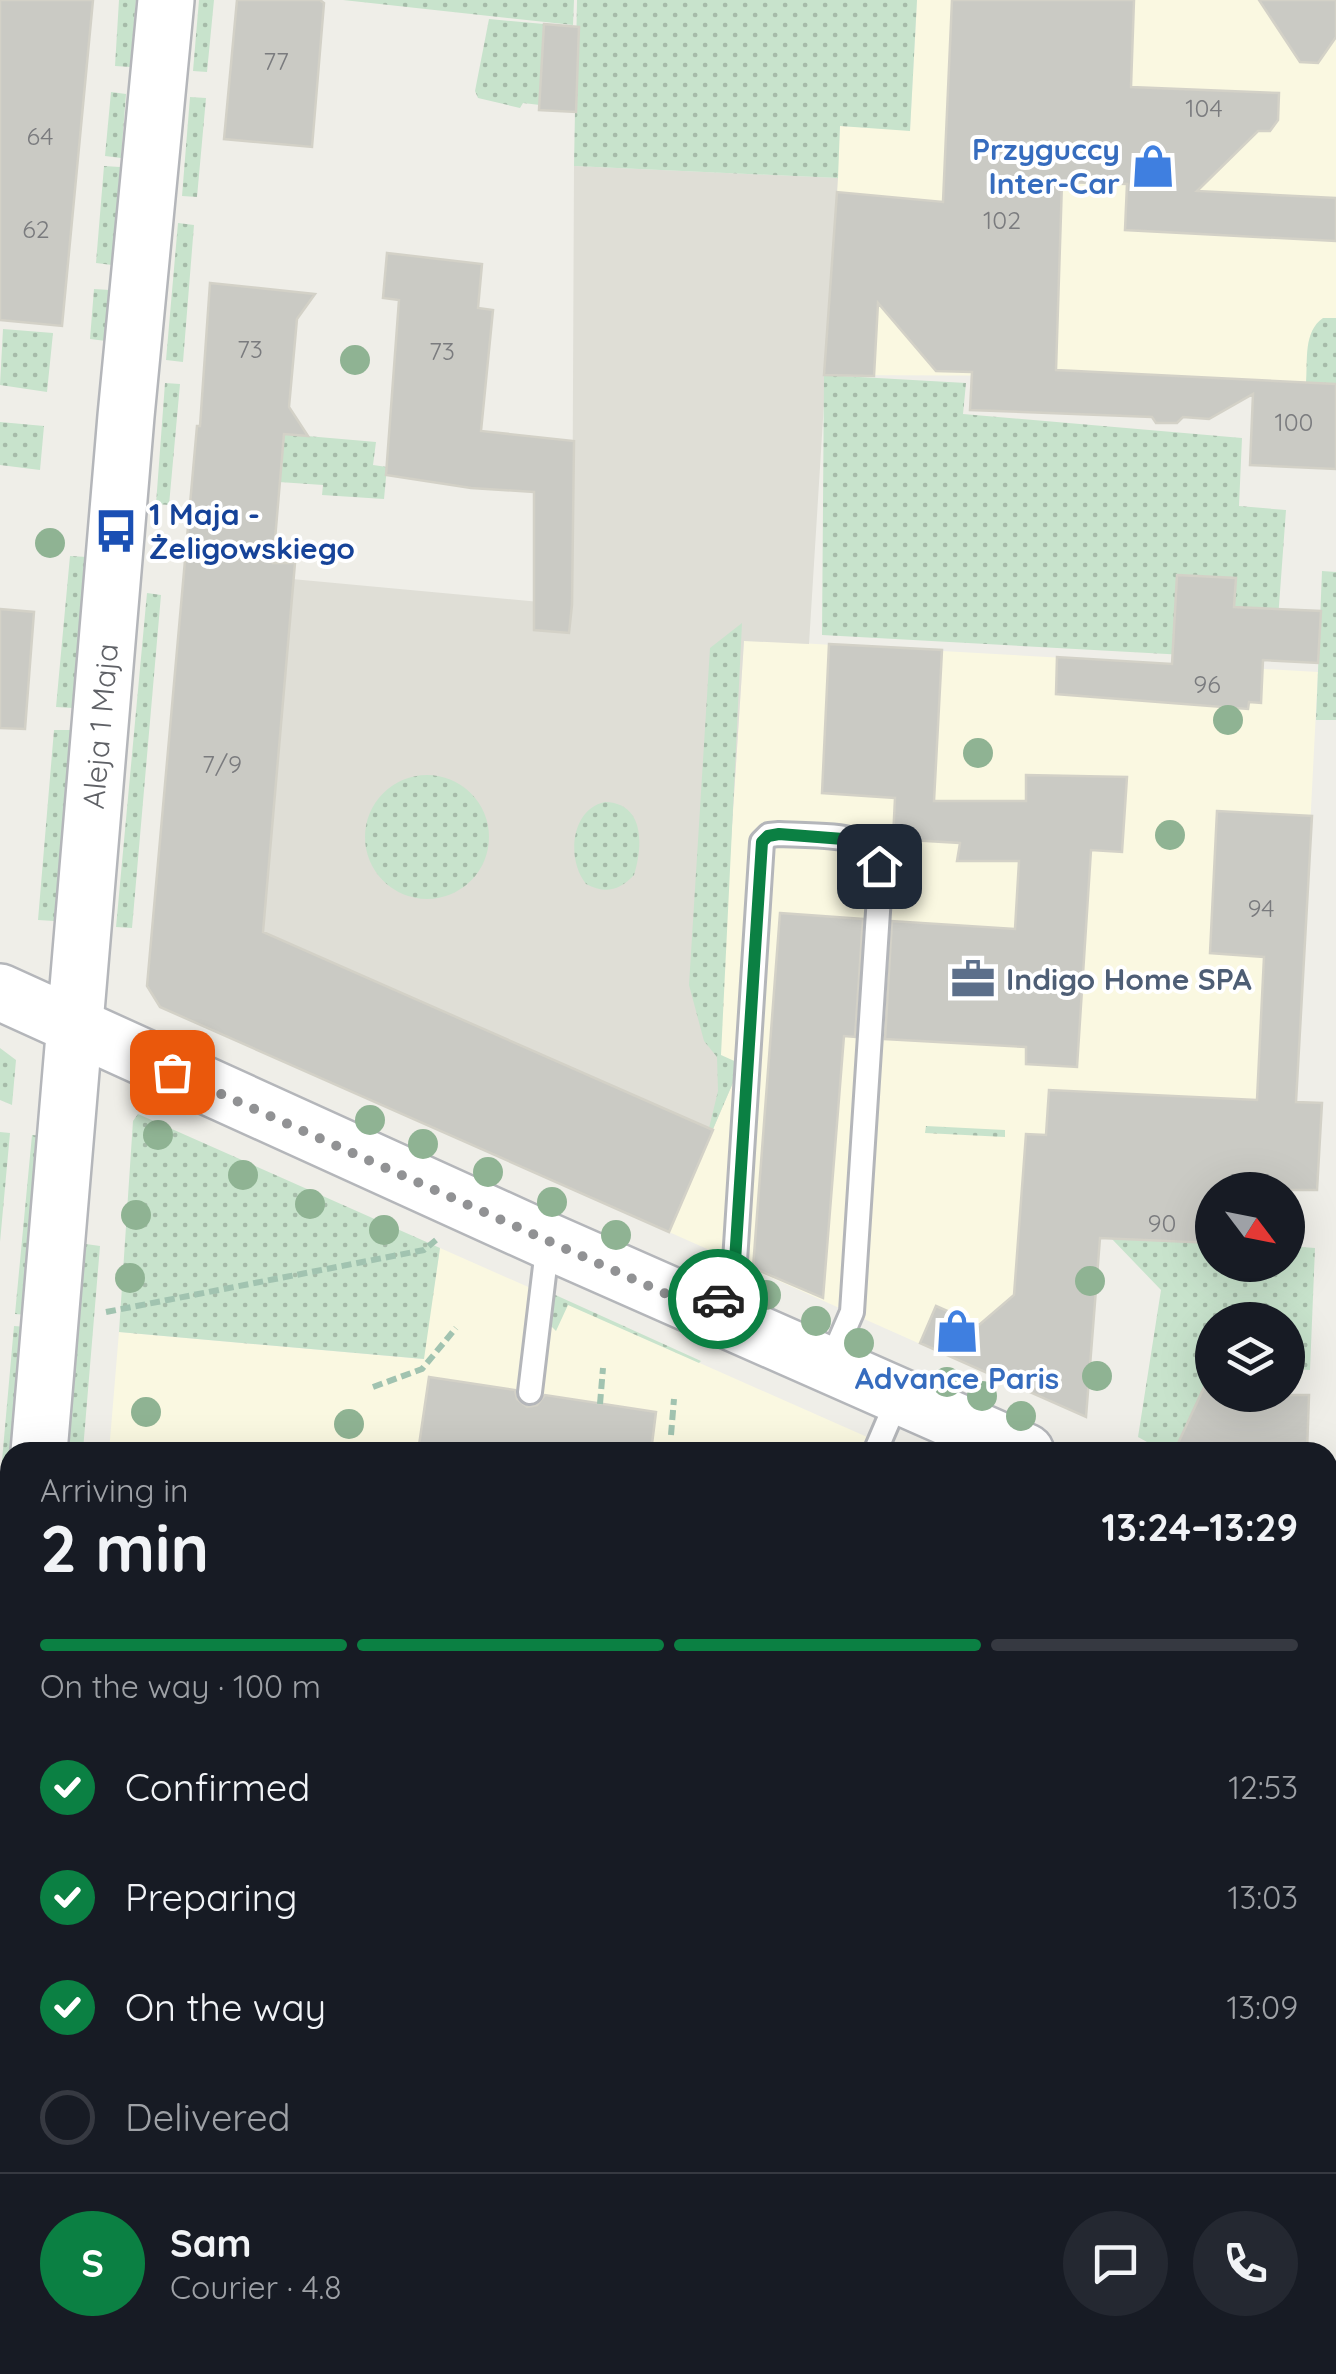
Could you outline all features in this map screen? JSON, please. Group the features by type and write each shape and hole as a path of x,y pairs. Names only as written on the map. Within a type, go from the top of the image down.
{"street":[{"name":"Aleja 1 Maja","path":"40,1442 126,416 166,0"},
{"path":"0,992 548,1242 1003,1442"}],"lane":[{"path":"711,1314 735,1261 762,842 779,834 856,840 872,851 880,881 852,1312 829,1366"},
{"path":"530,1392 548,1242"},
{"path":"879,1442 899,1396"}],"path":[{"path":"106,1312 424,1250 440,1236"},
{"path":"373,1387 422,1369 456,1328"},
{"path":"600,1404 603,1368"},
{"path":"671,1435 674,1399"}],"shaded area":[{"path":"917,0 1336,0 1336,385 1056,376 824,375 840,126 910,130"},
{"path":"574,166 838,178 809,644 744,641 717,1057 741,1064 669,1232 160,1007 147,986 184,569 572,605"},
{"path":"744,640 1318,672 1296,1102 1075,1092 1055,1404 669,1232 717,1057"},
{"path":"440,1248 878,1442 110,1442 119,1332 423,1359"}],"green space":[{"path":"119,0 136,0 130,67 115,66"},
{"path":"199,0 214,0 207,72 193,71"},
{"path":"343,0 574,0 573,25"},
{"path":"577,0 917,0 910,131 840,126 838,178 574,166"},
{"path":"489,19 544,24 540,105 523,103 520,108 478,98 475,91"},
{"path":"111,92 126,94 121,158 105,156"},
{"path":"190,97 206,98 197,197 182,196"},
{"path":"104,166 120,167 112,265 96,263"},
{"path":"178,223 194,225 183,362 166,360"},
{"path":"94,289 110,290 106,341 90,339"},
{"path":"1323,318 1336,318 1336,384 1306,383 1309,339"},
{"path":"3,329 53,333 47,392 0,385"},
{"path":"824,375 966,383 963,414 1242,438 1239,506 1286,510 1275,660 822,635"},
{"path":"165,383 180,384 169,505 156,504"},
{"path":"0,422 44,426 40,470 0,465"},
{"path":"284,434 376,442 373,465 387,467 384,499 322,495 323,485 279,482"},
{"path":"70,556 87,557 73,708 56,707"},
{"path":"1322,571 1336,572 1336,720 1316,720"},
{"path":"147,593 161,595 132,928 116,927"},
{"path":"742,623 721,1055 741,1064 713,1129 709,1128 718,1091 717,1057 704,1041 689,985 710,648"},
{"path":"54,730 72,730 54,921 38,920"},
{"path":"427,775 451,780 471,793 484,813 489,837 484,861 471,881 451,894 427,899 403,894 383,881 370,861 365,837 370,813 383,793 403,780"},
{"path":"605,802 628,810 639,839 634,875 623,885 606,890 586,884 574,849 585,814"},
{"path":"0,1048 16,1060 12,1105 0,1100"},
{"path":"138,1114 440,1248 424,1359 119,1332 133,1121"},
{"path":"926,1126 1005,1130 1005,1137 925,1133"},
{"path":"0,1132 10,1133 0,1242"},
{"path":"32,1135 46,1136 29,1315 15,1314"},
{"path":"1111,1238 1195,1242 1195,1282 1305,1282 1305,1247 1315,1248 1310,1370 1305,1370 1305,1302 1195,1302 1195,1406 1179,1442 1147,1442 1138,1437 1161,1290"},
{"path":"86,1244 100,1246 84,1442 69,1442"},
{"path":"551,1293 701,1361 568,1305 556,1331 546,1321"},
{"path":"14,1326 27,1327 17,1442 4,1442"}],"building":[{"path":"0,0 93,0 62,326 0,320"},
{"path":"237,0 324,3 312,147 224,139"},
{"path":"952,0 1134,0 1131,87 1279,93 1278,120 1270,131 1258,131 1197,191 1336,198 1336,241 1125,230 1127,184 1062,182 1056,370 1336,384 1336,469 1250,465 1253,394 1209,419 1183,417 1177,423 1156,423 1152,417 970,410 972,372 936,371 878,303 874,376 824,375 837,192 943,202"},
{"path":"1259,0 1336,0 1336,37 1318,63 1300,62"},
{"path":"544,24 579,27 576,112 539,110"},
{"path":"387,253 482,264 478,308 493,310 481,431 574,441 569,633 534,630 534,492 471,488 386,475 399,300 383,298"},
{"path":"210,283 315,294 297,319 289,407 308,436 284,434 273,563 295,563 263,932 713,1130 669,1232 160,1007 147,986"},
{"path":"1177,575 1236,578 1234,607 1321,611 1318,663 1263,660 1261,703 1249,702 1248,709 1056,694 1057,657 1172,664"},
{"path":"0,609 34,612 25,729 0,728"},
{"path":"829,644 942,650 934,801 1026,801 1026,775 1127,777 1122,852 1091,850 1077,1067 1026,1064 1026,1047 885,1039 892,921 1015,929 1019,861 957,861 960,843 893,839 895,798 822,793"},
{"path":"1217,811 1312,816 1296,1102 1322,1103 1317,1190 1305,1190 1305,1172 1195,1172 1195,1242 1100,1238 1086,1417 920,1343 936,1306 979,1325 1014,1295 1026,1134 1046,1135 1049,1090 1257,1100 1264,957 1210,953"},
{"path":"780,913 863,919 855,1037 844,1036 823,1298 753,1268"},
{"path":"429,1377 515,1390 517,1399 527,1407 537,1405 545,1395 656,1412 652,1442 419,1442"},
{"path":"1305,1395 1309,1395 1307,1442 1179,1442 1195,1407 1195,1412 1305,1412"}],"way so far":[{"path":"172,1072 711,1314 718,1299"}],"place":[{"name":"Przyguccy Inter-Car","path":"1153,166"},
{"name":"1 Maja - Żeligowskiego","path":"116,531"},
{"name":"Indigo Home SPA","path":"973,979"},
{"name":"Advance Paris","path":"957,1331"}],"route":[{"path":"718,1299 735,1261 762,842 779,834 856,840 872,851 879,866"}]}
